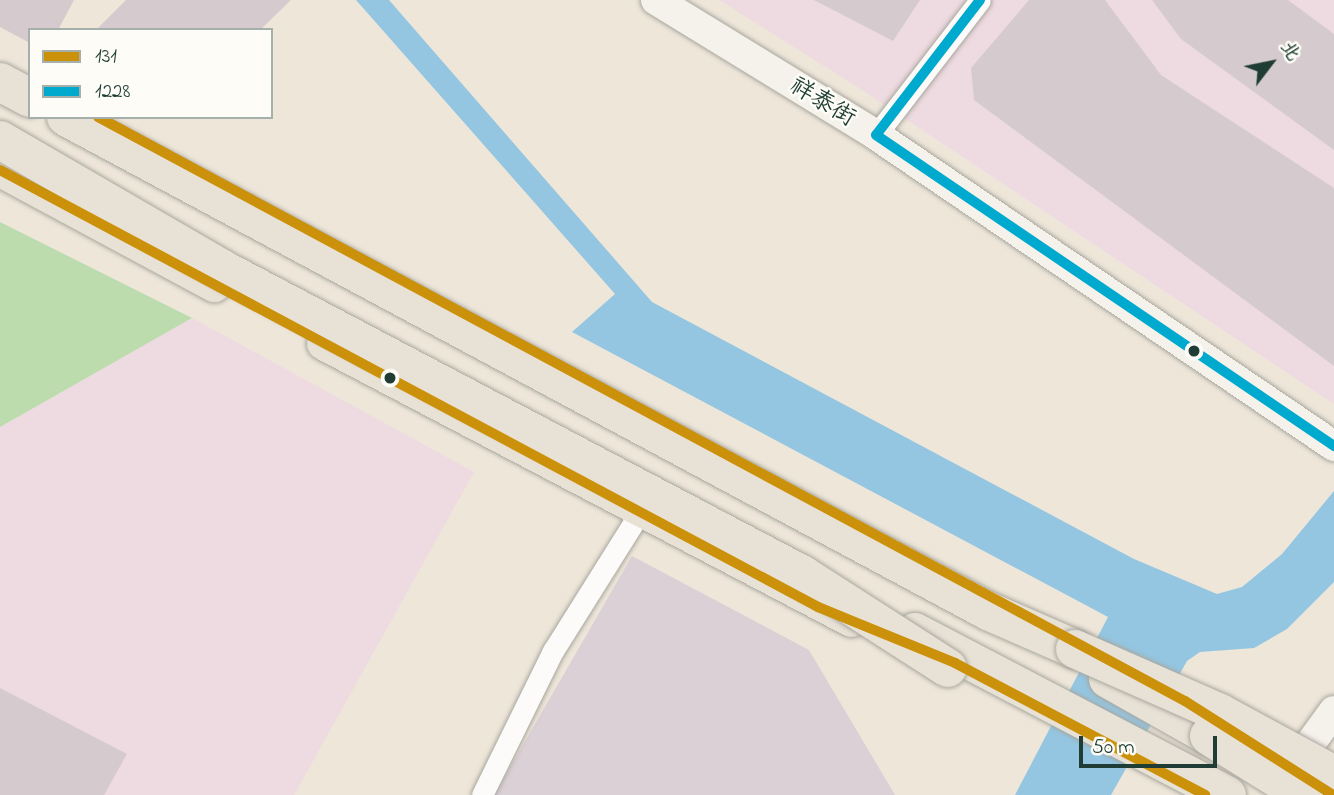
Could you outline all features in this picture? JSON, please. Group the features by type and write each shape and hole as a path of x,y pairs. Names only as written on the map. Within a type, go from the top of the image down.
{"highway":[{"path":"0,82 28,97"},
{"path":"70,119 988,611 1290,786"},
{"path":"0,140 224,270 1227,795"},
{"path":"803,575 948,668 1184,795"},
{"path":"988,611 1220,713 1334,775"}],"main road":[{"path":"0,65 28,80"},
{"path":"101,119 1185,701 1290,786 1333,794"},
{"path":"0,170 639,514 818,607 955,663 1205,795"}],"street":[{"name":"祥泰街","path":"656,0 876,135 1334,446"},
{"path":"876,135 980,0"},
{"path":"482,795 553,651 639,514"},
{"path":"1290,786 1334,711"}],"shaded area":[{"path":"719,0 1334,0 1334,404 856,86"},
{"path":"192,318 474,472 294,795 0,795 0,427"},
{"path":"632,556 809,650 895,795 494,795"}],"green space":[{"path":"0,222 192,318 0,427"}],"water":[{"path":"356,0 389,0 652,302 1134,559 1217,594 1242,587 1282,554 1334,491 1334,582 1287,629 1254,648 1200,652 1187,661 1111,795 1015,795 1108,617 572,332 615,294"}],"building":[{"path":"0,0 74,0 59,28 28,28 28,42 0,27"},
{"path":"126,0 291,0 262,28 98,28"},
{"path":"814,0 920,0 893,41"},
{"path":"1029,0 1105,0 1161,75 1334,188 1334,366 974,100 971,68"},
{"path":"1152,0 1288,0 1334,34 1334,150 1181,39"},
{"path":"0,688 127,754 104,795 0,795"}],"transit line":[{"name":"1228","path":"980,0 876,135 1334,446"},
{"name":"131","path":"102,119 1185,701 1333,795"},
{"name":"131","path":"0,170 818,607 955,663 1205,795"}]}
